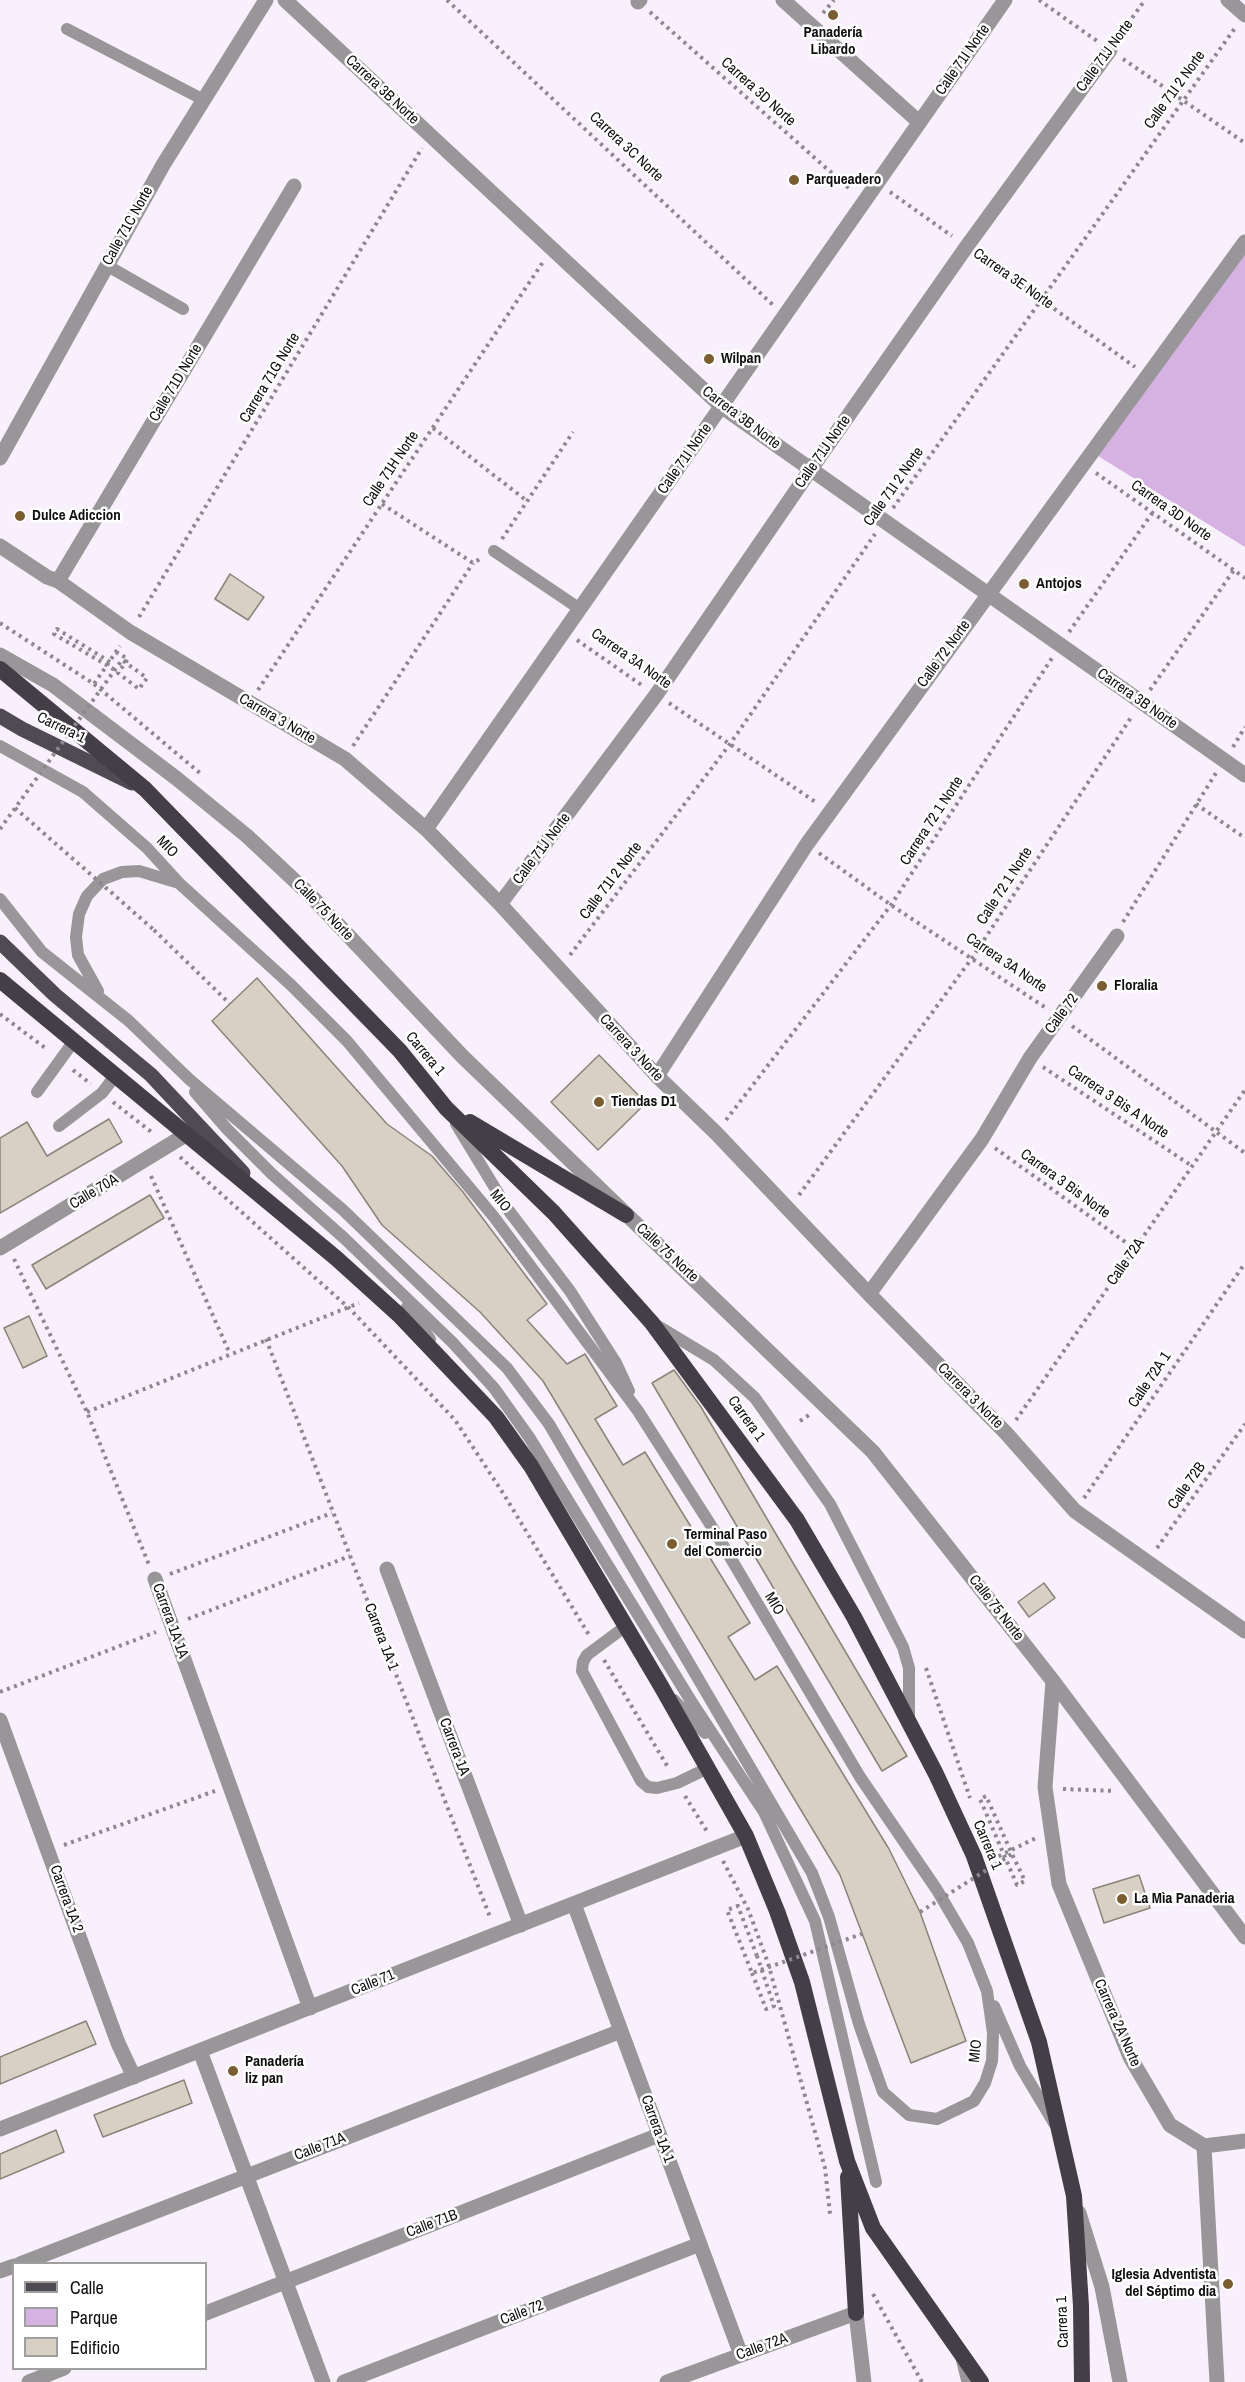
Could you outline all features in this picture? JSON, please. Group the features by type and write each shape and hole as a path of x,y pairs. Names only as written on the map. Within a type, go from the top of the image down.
{"highway":[{"path":"0,669 145,789"},
{"name":"Carrera 1","path":"145,789 400,1051 446,1108 554,1213 652,1323 797,1520 854,1617 936,1774 974,1856 1040,2042 1074,2196 1081,2306 1082,2382"},
{"path":"3,986 74,1041 268,1200 377,1295 451,1368 496,1417 531,1466 661,1686 746,1836 777,1911 801,1982 848,2161 873,2228 981,2382"},
{"path":"446,1108 626,1215"},
{"path":"848,2161 856,2313"}],"main road":[{"name":"Carrera 1","path":"0,716 145,789"},
{"path":"0,942 55,994 151,1075 268,1200"}],"street":[{"name":"Calle 71C Norte","path":"0,458 163,165 266,0"},
{"name":"Carrera 3B Norte","path":"285,0 721,406 987,595 1225,761 1243,771"},
{"path":"783,0 919,122"},
{"name":"Calle 71I Norte","path":"426,829 1005,0"},
{"path":"1228,0 1245,15"},
{"name":"Calle 71J Norte","path":"500,904 656,695 967,246 1110,50"},
{"name":"Calle 71D Norte","path":"58,581 294,186"},
{"name":"Calle 72 Norte","path":"657,1076 807,843 1245,242"},
{"name":"Carrera 3 Norte","path":"0,546 47,577 58,581 130,632 345,759 426,829 500,904 657,1076 716,1133 869,1294 1006,1433 1075,1511 1242,1623"},
{"name":"Calle 75 Norte","path":"0,656 54,685 176,778 247,836 310,895 462,1056 873,1452 1053,1681 1245,1937"},
{"name":"Calle 72","path":"869,1294 982,1139 1030,1058 1117,936"},
{"name":"Calle 70A","path":"4,1246 187,1134"},
{"name":"Carrera 1A","path":"387,1569 521,1925"},
{"name":"Carrera 1A 1A","path":"155,1579 310,2008"},
{"name":"Carrera 2A Norte","path":"1053,1681 1045,1787 1059,1884 1130,2057 1170,2125 1204,2146"},
{"name":"Carrera 1A 2","path":"0,1720 118,2043 134,2077"},
{"name":"Calle 71","path":"0,2129 746,1836"},
{"name":"Carrera 1A 1","path":"574,1904 741,2355"},
{"name":"Calle 71A","path":"25,2262 621,2031"},
{"path":"200,2051 323,2382"},
{"name":"Calle 71B","path":"207,2313 659,2135"},
{"path":"1216,2382 1204,2146 1245,2141"},
{"path":"1074,2196 1102,2287 1120,2382"},
{"name":"Calle 72","path":"344,2382 700,2244"},
{"path":"856,2313 864,2382"},
{"name":"Calle 72A","path":"667,2382 856,2313"},
{"path":"962,2352 969,2382"},
{"path":"29,2382 59,2370"}],"lane":[{"path":"67,29 204,100"},
{"path":"106,265 183,309"},
{"path":"494,551 580,609"},
{"name":"MIO","path":"0,746 83,792 147,848 180,884 291,985 347,1041 494,1217 638,1411 717,1535 860,1777 937,1890 968,1943 987,1991 993,2033 992,2061 985,2083 974,2100 957,2111 937,2119 909,2115 883,2092 859,2024 829,1917 812,1873 549,1424 507,1368 343,1210 154,1047 106,1002 42,952 0,899"},
{"path":"106,1002 78,956 76,937 79,914 87,896 103,879 122,872 139,871 180,884"},
{"path":"37,1092 74,1041"},
{"path":"154,1047 242,1144 452,1342 487,1381 529,1437 728,1758 764,1812 815,1921 876,2182"},
{"path":"59,1126 102,1093 115,1076"},
{"path":"446,1108 509,1211 570,1291 616,1363 638,1411"},
{"path":"389,1282 451,1368"},
{"path":"652,1323 714,1360 755,1398 830,1504 903,1647 909,1668 909,1723"},
{"path":"626,1626 596,1646 583,1662 582,1671 641,1781 648,1787 657,1788 677,1782 708,1767"},
{"path":"661,1686 728,1758"},
{"path":"987,1991 1020,2066 1062,2136"}],"path":[{"name":"Carrera 3C Norte","path":"447,0 784,316"},
{"path":"1039,0 1245,143"},
{"name":"Calle 71J Norte","path":"1110,50 1145,0"},
{"name":"Carrera 3D Norte","path":"639,1 864,202"},
{"name":"Calle 71I 2 Norte","path":"559,970 730,744 884,521 1182,100 1245,15"},
{"name":"Carrera 71G Norte","path":"0,623 94,684 130,632 430,135"},
{"name":"Carrera 3E Norte","path":"877,183 1148,376"},
{"name":"Calle 71H Norte","path":"250,703 552,249"},
{"path":"432,428 528,501"},
{"path":"345,759 473,563 494,551 573,432"},
{"name":"Carrera 3D Norte","path":"1084,464 1245,578"},
{"path":"382,504 473,563"},
{"name":"Carrera 72 1 Norte","path":"716,1133 891,905 1060,645 1153,512"},
{"name":"Calle 72 1 Norte","path":"788,1210 972,958 1141,702 1234,570"},
{"path":"110,662 57,629 54,634 115,670"},
{"name":"Carrera 3A Norte","path":"564,631 830,812"},
{"path":"0,829 122,660 147,678 139,689 118,673 128,660 116,652"},
{"path":"1117,936 1124,919 1245,727"},
{"path":"1196,804 1245,838"},
{"path":"15,808 154,930 230,1004"},
{"name":"Carrera 3A Norte","path":"807,843 891,905 1059,1017 1245,1153"},
{"path":"0,1014 168,1146 349,1308 455,1420 503,1493 596,1646 716,1848 748,1909 768,1963 825,2168"},
{"name":"Carrera 3 Bis A Norte","path":"1030,1058 1192,1166"},
{"name":"Calle 72A","path":"1006,1433 1245,1090"},
{"name":"Carrera 3 Bis Norte","path":"982,1139 1135,1249"},
{"path":"144,1161 230,1354"},
{"name":"Carrera 1A 1A","path":"4,1246 87,1412 155,1579"},
{"name":"Calle 72A 1","path":"1075,1511 1245,1263"},
{"path":"87,1412 377,1295"},
{"name":"Carrera 1A 1","path":"266,1339 497,1934"},
{"name":"Calle 72B","path":"1148,1562 1245,1424"},
{"path":"155,1579 332,1513"},
{"path":"0,1692 350,1557"},
{"path":"925,1664 973,1806"},
{"path":"1055,1789 1124,1791 1132,1785"},
{"path":"48,1851 230,1786"},
{"path":"986,1796 1025,1881 1017,1885 1003,1853 980,1799 986,1796"},
{"path":"990,1847 995,1858 1050,1831"},
{"path":"920,1912 1012,1854"},
{"path":"738,1906 760,1966 774,2006 766,2009 727,1910 738,1906"},
{"path":"752,1973 862,1934"},
{"path":"760,1966 768,1963"}],"green space":[{"path":"1245,252 1245,547 1098,456"}],"building":[{"path":"230,574 264,597 248,620 215,599"},
{"name":"Terminal Paso del Comercio","path":"257,978 387,1124 432,1156 463,1192 547,1304 527,1320 567,1364 585,1354 617,1406 595,1419 623,1465 645,1452 750,1623 728,1637 755,1680 777,1666 889,1849 920,1912 966,2041 911,2063 840,1875 543,1381 480,1312 382,1225 342,1166 212,1021"},
{"name":"Tiendas D1","path":"599,1055 646,1103 598,1150 551,1102"},
{"path":"109,1119 122,1142 0,1213 0,1138 27,1122 47,1156"},
{"path":"150,1195 164,1218 46,1289 32,1265"},
{"path":"29,1316 47,1356 23,1368 4,1328"},
{"name":"Terminal Paso del Comercio","path":"674,1370 701,1407 907,1756 882,1771 652,1383"},
{"path":"1044,1583 1055,1598 1029,1617 1018,1602"},
{"name":"La Mìa Panaderia","path":"1139,1875 1150,1908 1104,1923 1093,1889"},
{"path":"86,2021 96,2044 0,2084 0,2057"},
{"path":"184,2080 192,2103 103,2137 94,2115"},
{"path":"56,2130 64,2152 0,2179 0,2154"}],"place":[{"name":"Panadería Libardo","path":"833,15"},
{"name":"Parqueadero","path":"794,180"},
{"name":"Wilpan","path":"709,359"},
{"name":"Dulce Adiccion","path":"20,516"},
{"name":"Antojos","path":"1024,584"},
{"name":"Floralia","path":"1102,986"},
{"name":"Tiendas D1","path":"599,1102"},
{"name":"Terminal Paso del Comercio","path":"672,1544"},
{"name":"La Mìa Panaderia","path":"1122,1899"},
{"name":"Panadería liz pan","path":"233,2071"},
{"name":"Iglesia Adventista del Séptimo dia","path":"1228,2284"}]}
